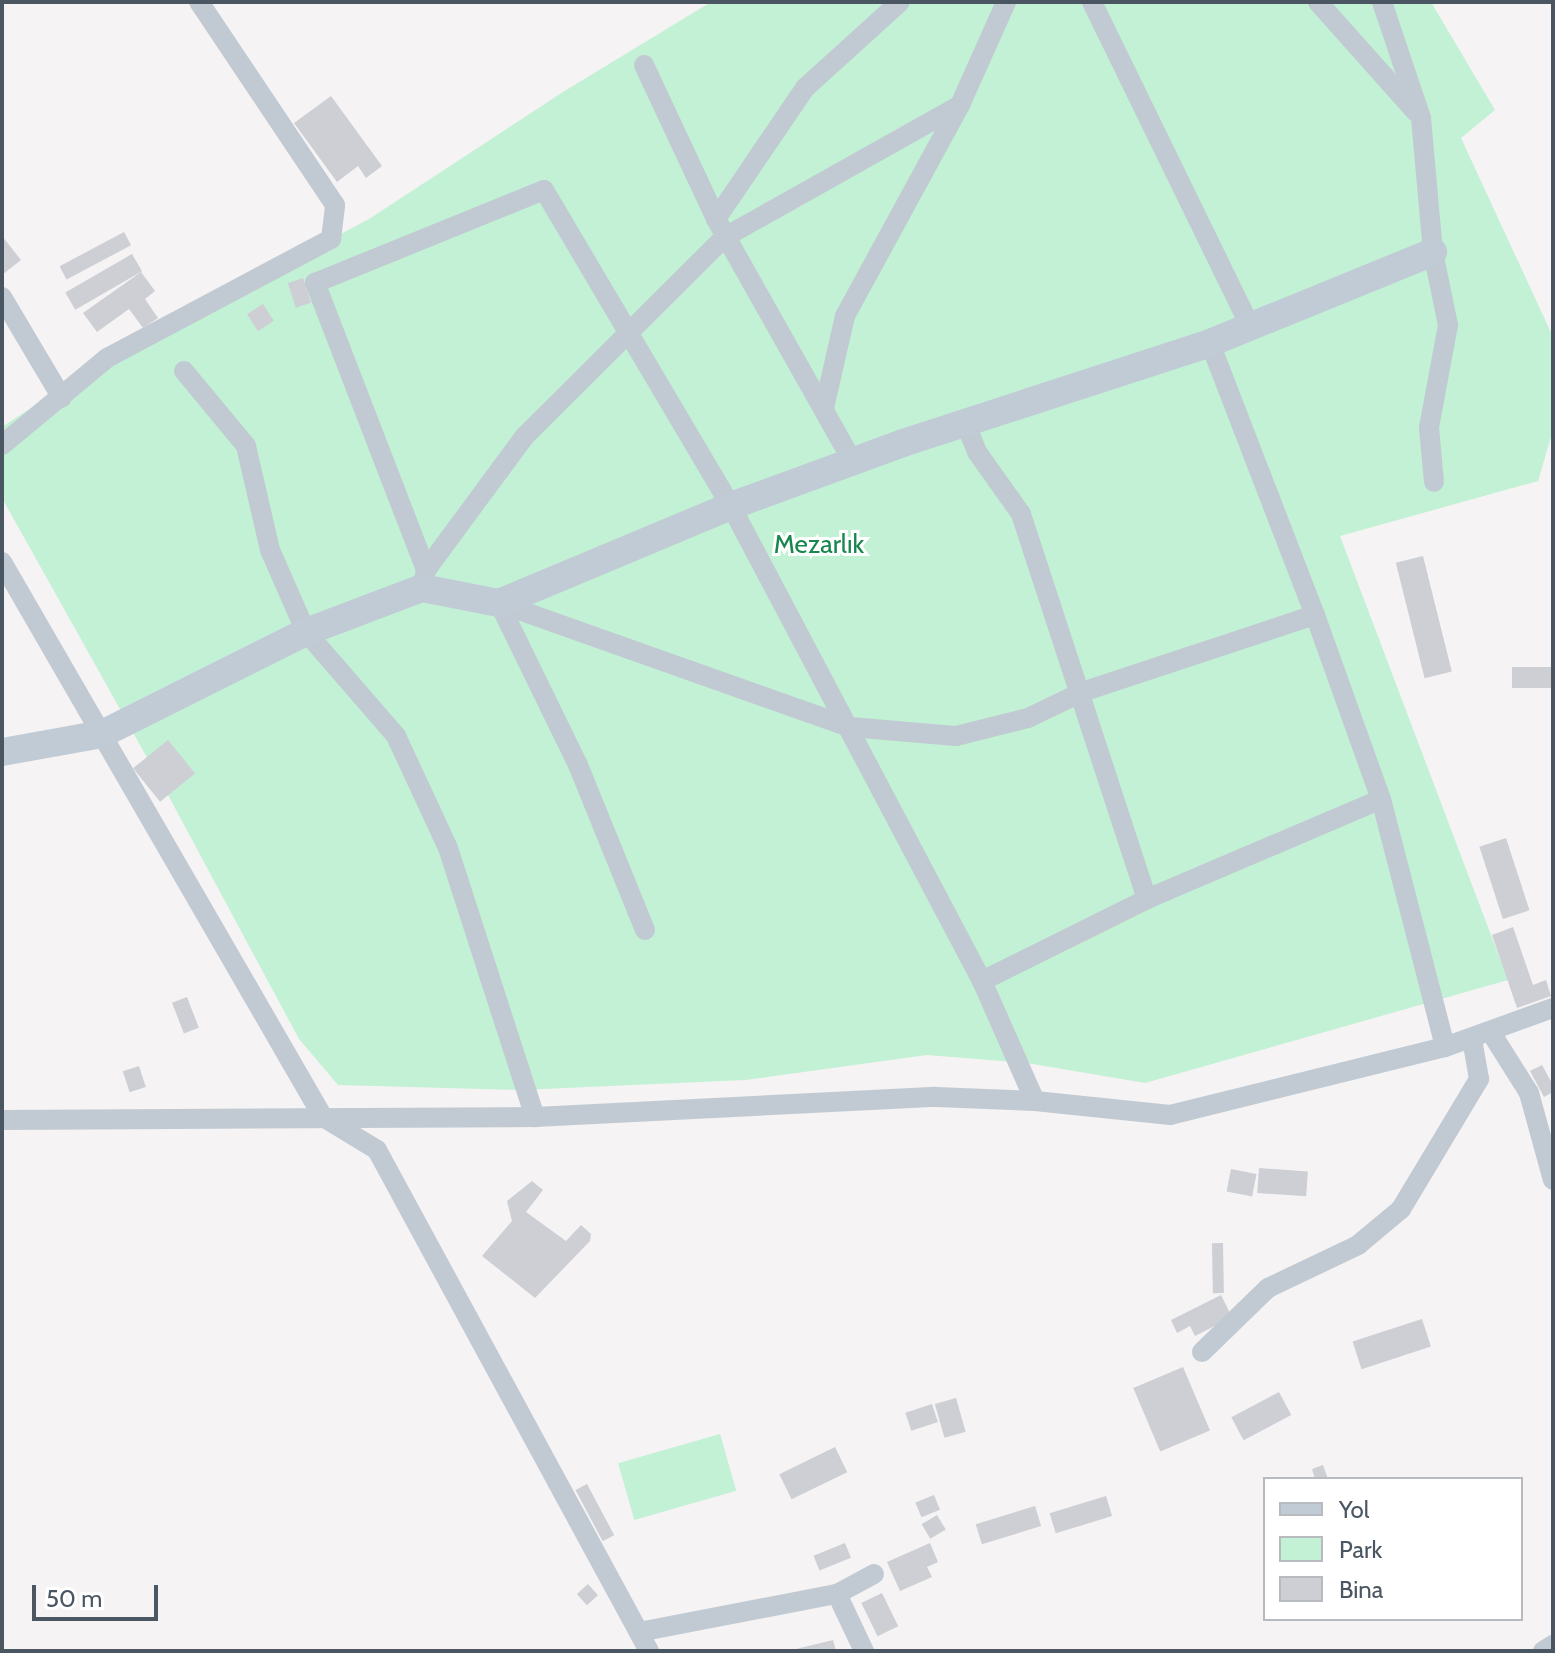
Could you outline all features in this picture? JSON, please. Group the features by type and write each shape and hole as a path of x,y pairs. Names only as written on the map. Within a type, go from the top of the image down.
{"street":[{"path":"2,445 107,358 331,239 335,205 199,2"},
{"path":"2,752 102,734 306,632 424,579 524,437 626,333 720,228 805,88 900,2"},
{"path":"824,408 845,316 960,105 1006,2"},
{"path":"1092,2 1249,324"},
{"path":"1318,2 1421,118"},
{"path":"1382,2 1421,118 1433,252 1448,325 1429,428 1434,482"},
{"path":"644,65 720,228 853,462"},
{"path":"720,228 960,105"},
{"path":"424,579 315,283 544,190 731,506 982,981 1035,1101"},
{"path":"499,603 731,506 965,422 1210,343 1249,324 1433,252"},
{"path":"2,297 62,398"},
{"path":"1210,343 1315,615 1381,799 1445,1047"},
{"path":"184,371 246,446 270,550 306,632 396,736 416,778 448,848 535,1117"},
{"path":"965,422 977,452 1021,514 1082,692 1147,899"},
{"path":"2,562 323,1117 377,1150 649,1651"},
{"path":"424,579 850,727 956,736 1028,718 1082,692 1315,615"},
{"path":"499,603 578,765 645,930"},
{"path":"982,981 1147,899 1381,799"},
{"path":"2,1120 535,1117 936,1097 1035,1101 1170,1115 1445,1047 1553,1008"},
{"path":"1481,1035 1529,1093 1553,1180"},
{"path":"1202,1352 1268,1288 1358,1245 1401,1209 1479,1079 1481,1035"},
{"path":"639,1632 756,1606 837,1594 874,1574"},
{"path":"837,1594 864,1651"},
{"path":"1543,1651 1553,1645"}],"green space":[{"name":"Mezarlık","path":"711,2 1431,2 1495,110 1461,138 1553,337 1553,430 1538,481 1340,536 1508,980 1145,1083 1027,1063 927,1055 745,1080 520,1090 338,1085 299,1039 168,795 2,498 2,427 107,358 369,219 563,92"},
{"path":"720,1434 736,1491 634,1520 618,1463"}],"building":[{"path":"331,96 382,166 366,178 358,166 337,182 294,123"},
{"path":"124,232 131,245 67,280 60,266"},
{"path":"2,236 21,260 2,275"},
{"path":"132,254 142,271 75,310 65,292"},
{"path":"141,272 155,291 145,299 158,318 143,328 129,309 97,332 83,313"},
{"path":"303,278 311,303 296,308 288,283"},
{"path":"263,304 274,321 258,331 247,314"},
{"path":"1423,556 1452,671 1425,678 1396,563"},
{"path":"1512,667 1553,667 1553,688 1512,688"},
{"path":"168,740 195,773 160,802 133,768"},
{"path":"1506,838 1529,910 1503,919 1479,847"},
{"path":"1513,927 1533,985 1546,980 1551,996 1517,1008 1492,935"},
{"path":"187,997 199,1028 184,1034 172,1003"},
{"path":"1542,1065 1553,1085 1553,1092 1544,1097 1530,1071"},
{"path":"139,1066 146,1087 130,1092 123,1071"},
{"path":"1259,1168 1308,1171 1306,1196 1257,1193"},
{"path":"1231,1169 1257,1174 1252,1197 1227,1192"},
{"path":"532,1181 543,1190 526,1212 566,1241 581,1225 591,1234 590,1241 535,1298 482,1256 512,1221 507,1201"},
{"path":"1212,1243 1223,1243 1224,1293 1213,1293"},
{"path":"1221,1295 1232,1317 1195,1336 1190,1326 1177,1333 1171,1320"},
{"path":"1422,1319 1431,1347 1362,1369 1353,1342"},
{"path":"1183,1367 1210,1431 1160,1452 1133,1388"},
{"path":"1279,1392 1291,1415 1244,1440 1231,1417"},
{"path":"956,1398 966,1432 944,1438 935,1404"},
{"path":"932,1404 938,1422 911,1431 905,1413"},
{"path":"835,1447 847,1472 792,1499 779,1474"},
{"path":"1323,1465 1327,1477 1314,1477 1312,1469"},
{"path":"587,1484 614,1535 603,1541 576,1490"},
{"path":"934,1495 940,1510 921,1517 915,1502"},
{"path":"1106,1496 1112,1516 1056,1533 1050,1513"},
{"path":"1035,1506 1041,1526 982,1544 976,1524"},
{"path":"937,1515 946,1530 930,1539 922,1524"},
{"path":"845,1543 851,1558 819,1571 813,1556"},
{"path":"930,1543 938,1562 927,1567 932,1577 900,1591 887,1562"},
{"path":"588,1584 598,1595 587,1605 577,1594"},
{"path":"882,1593 898,1626 878,1636 861,1603"},
{"path":"833,1640 836,1651 792,1651 792,1650"}]}
